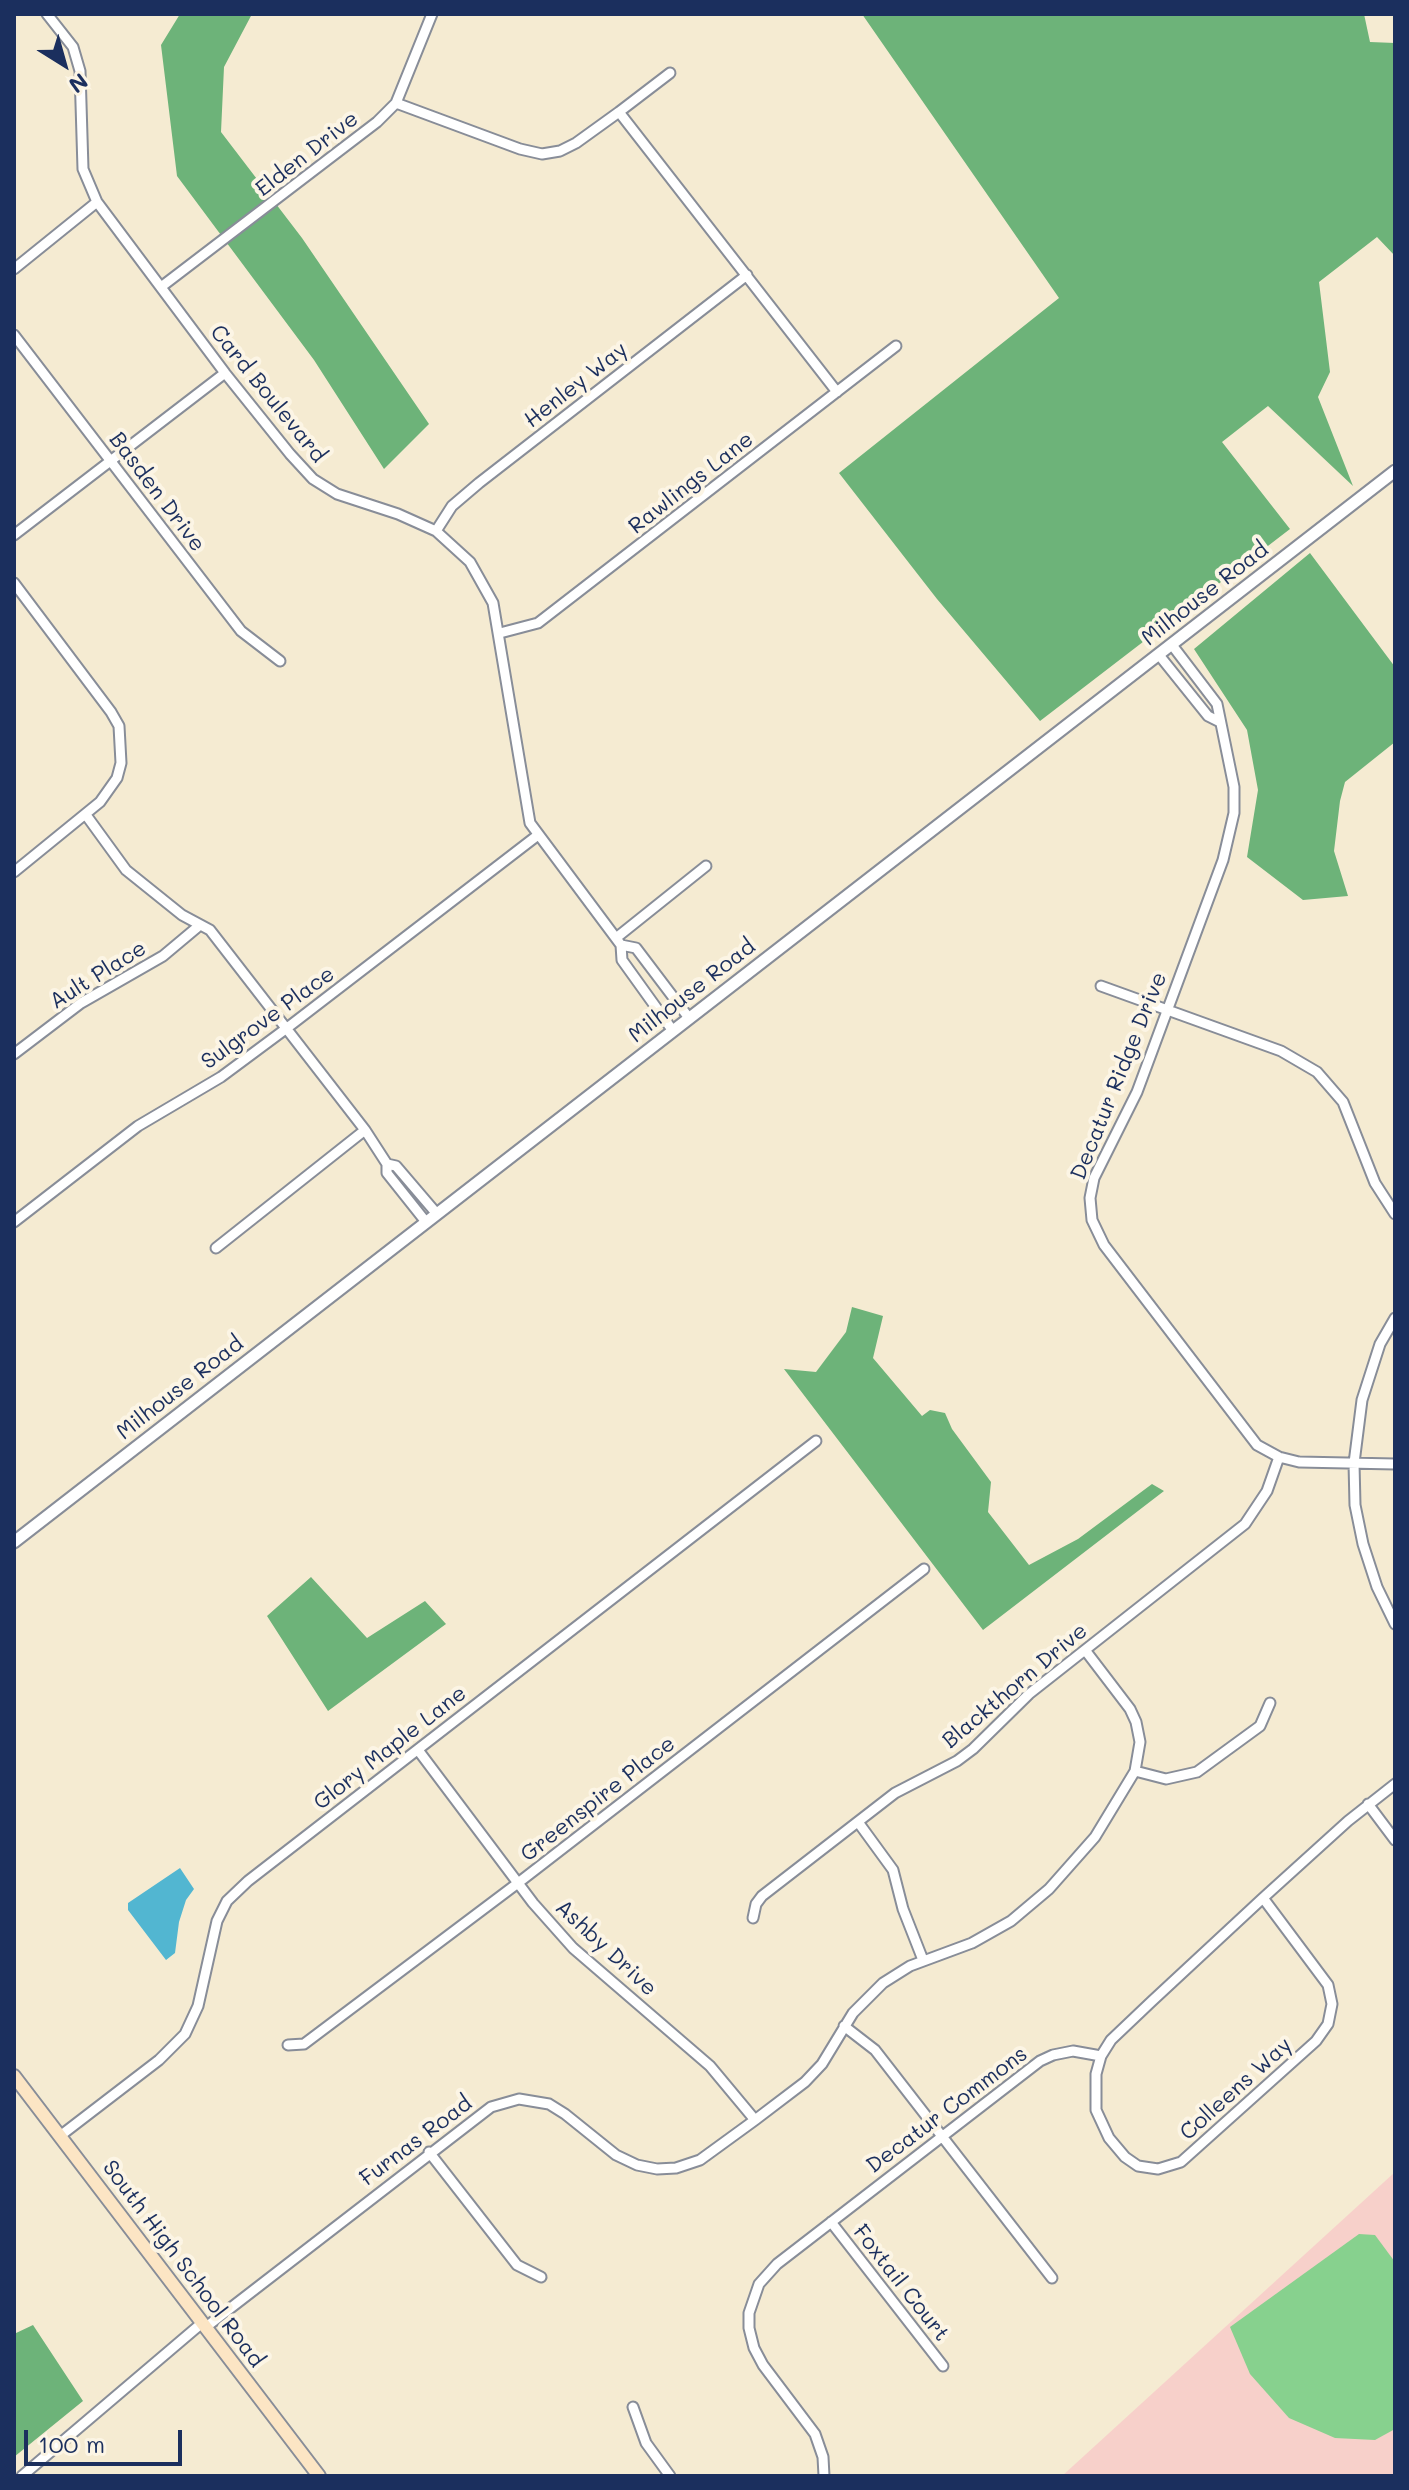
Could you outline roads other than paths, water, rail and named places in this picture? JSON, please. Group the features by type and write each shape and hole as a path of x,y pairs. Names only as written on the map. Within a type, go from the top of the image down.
{"main road":[{"name":"South High School Road","path":"14,2076 319,2476"}],"street":[{"name":"Card Boulevard","path":"47,14 73,47 80,71 83,169 97,202 225,373 313,479 337,494 398,514 436,531 470,562 493,603 500,633 530,823 619,941 622,960 673,1031"},
{"name":"Elden Drive","path":"161,287 377,122 396,103 432,14"},
{"path":"396,103 520,149 542,154 560,151 576,143 670,73"},
{"path":"619,112 837,392"},
{"path":"14,269 97,202"},
{"name":"Henley Way","path":"436,531 452,506 479,483 747,275"},
{"name":"Basden Drive","path":"14,335 241,631 280,661"},
{"name":"Rawlings Lane","path":"500,633 538,623 896,346"},
{"path":"14,535 225,373"},
{"name":"Milhouse Road","path":"14,1542 1395,471"},
{"path":"14,583 111,712 119,726 121,763 117,778 100,802 14,872"},
{"name":"Decatur Ridge Drive","path":"1172,645 1217,704 1234,787 1234,813 1230,836 1137,1092 1094,1178 1090,1198 1092,1220 1104,1245 1261,1448 1299,1462 1395,1464"},
{"path":"1159,655 1208,716 1220,722"},
{"path":"86,815 126,870 182,915 210,930 365,1130 387,1164 387,1173 432,1218"},
{"name":"Sulgrove Place","path":"14,1222 138,1126 221,1077 538,835"},
{"path":"619,941 706,866"},
{"name":"Ault Place","path":"14,1054 81,1003 163,956 200,925"},
{"name":"Card Boulevard","path":"619,941 636,948 689,1018"},
{"path":"1101,986 1281,1051 1321,1075 1346,1106 1375,1183 1395,1214"},
{"path":"216,1248 365,1130"},
{"path":"1395,1318 1380,1344 1362,1400 1354,1463 1355,1505 1363,1544 1377,1587 1395,1624"},
{"name":"Glory Maple Lane","path":"60,2136 159,2060 185,2034 198,2006 217,1921 227,1901 248,1881 816,1441"},
{"name":"Blackthorn Drive","path":"753,1918 756,1904 762,1896 895,1793 957,1761 973,1749 1021,1701 1245,1524 1267,1491 1279,1457"},
{"name":"Greenspire Place","path":"288,2045 304,2044 924,1569"},
{"path":"1085,1650 1127,1704 1134,1718 1140,1742 1135,1771 1166,1779 1197,1772 1260,1726 1270,1703"},
{"name":"Ashby Drive","path":"418,1750 518,1883 586,1960 710,2066 755,2120"},
{"name":"Furnas Road","path":"22,2476 204,2325 491,2107 519,2099 553,2106 616,2155 652,2168 676,2168 700,2160 805,2082 822,2064 860,2005 883,1983 923,1960 953,1951 994,1931 1042,1895 1095,1837 1135,1771"},
{"path":"1101,2056 1111,2040 1263,1898 1368,1804 1395,1784"},
{"path":"1368,1804 1395,1840"},
{"path":"858,1822 893,1870 903,1909 923,1960"},
{"name":"Colleens Way","path":"1101,2056 1094,2092 1101,2123 1125,2157 1138,2166 1158,2169 1177,2165 1189,2156 1316,2041 1331,2015 1329,1989 1263,1898"},
{"path":"844,2026 875,2050 1052,2278"},
{"name":"Decatur Commons","path":"824,2476 818,2439 758,2357 751,2338 749,2318 754,2293 767,2273 1048,2056 1073,2051 1101,2056"},
{"path":"429,2152 517,2265 541,2277"},
{"name":"Foxtail Court","path":"831,2222 943,2366"},
{"path":"633,2407 646,2443 670,2476"}],"water":[{"path":"180,1868 194,1889 186,1900 179,1922 175,1953 166,1960 128,1910 128,1903"}]}
